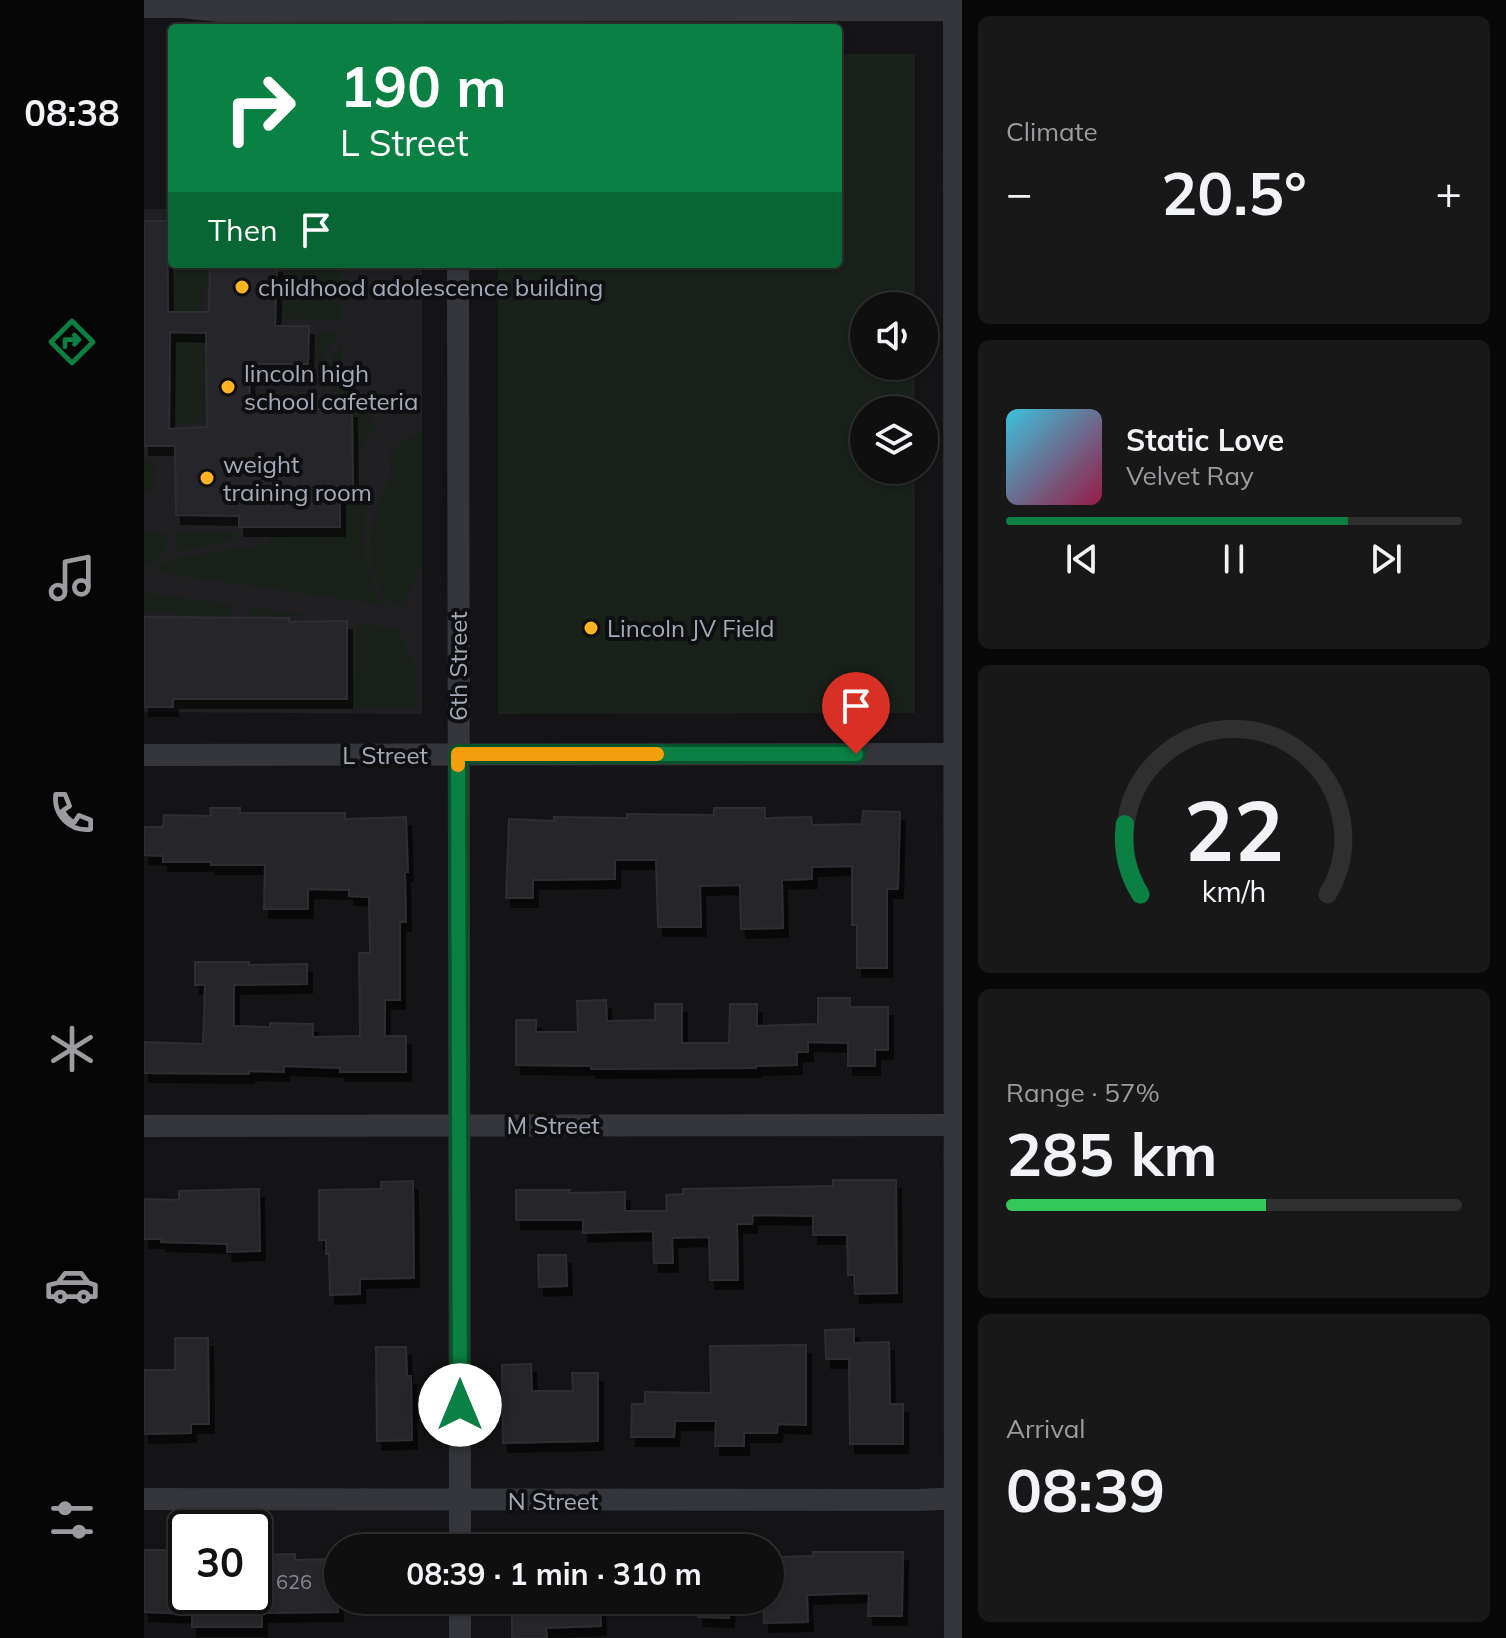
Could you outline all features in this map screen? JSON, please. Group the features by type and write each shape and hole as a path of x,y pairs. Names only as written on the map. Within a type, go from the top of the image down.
{"street":[{"path":"144,7 219,11 458,13 957,7 959,1125 955,1638"},
{"name":"6th Street","path":"458,268 460,1534"},
{"name":"L Street","path":"144,755 958,754"},
{"name":"M Street","path":"144,1126 959,1125"},
{"name":"N Street","path":"144,1499 958,1498"},
{"path":"460,1614 460,1638"}],"shaded area":[{"path":"842,54 915,54 915,292 850,292 850,380 915,380 915,396 850,396 850,484 915,484 915,713 498,714 498,268 842,268"},
{"path":"144,209 168,209 168,268 422,268 422,714 144,712"},
{"path":"171,268 209,268 209,286 203,287 202,312 172,312"},
{"path":"282,268 340,268 341,320 282,318"},
{"path":"171,333 206,334 204,423 172,424"},
{"path":"317,333 339,333 318,367"},
{"path":"341,344 343,375 349,394 340,395 321,373"},
{"path":"345,401 359,404 376,425 358,454 354,454 352,409 346,408"},
{"path":"422,431 422,562 404,607 386,600 372,570 370,541 376,504 391,478 389,451"},
{"path":"144,461 155,461 154,491 144,491"},
{"path":"355,481 368,500 365,554 370,578 383,605 155,572 173,560 256,546 268,542 270,536 341,538 341,495 354,493"},
{"path":"238,532 231,540 176,552 175,533"},
{"path":"144,533 167,534 165,553 144,567"},
{"path":"144,593 231,604 230,617 183,617 183,700 353,700 356,623 398,629 416,668 417,708 177,706 176,613 144,612"},
{"path":"247,607 311,616 247,615"}],"building":[{"path":"144,221 167,221 168,312 209,312 210,268 277,268 275,326 309,326 308,364 249,364 250,410 352,409 353,488 340,488 340,527 239,527 239,516 176,515 175,446 144,446","holes":["170,332 206,333 207,427 169,429"]},
{"path":"144,617 347,621 347,699 173,699 173,707 144,707"},
{"path":"210,808 240,808 240,813 345,813 345,819 406,817 408,872 405,872 406,922 400,922 400,1000 385,1000 385,1036 406,1036 406,1072 340,1072 340,1068 284,1066 284,1072 249,1071 249,1074 144,1073 144,1042 203,1044 205,985 195,985 195,962 307,964 307,984 234,985 234,1026 313,1024 313,1037 360,1036 359,953 370,953 369,897 349,896 349,890 308,889 308,909 264,909 265,865 163,862 163,856 144,855 144,827 163,827 164,815 211,816"},
{"path":"714,808 765,808 765,818 811,817 812,825 862,824 863,811 900,812 898,889 887,889 887,968 857,968 857,925 852,925 852,866 812,867 812,879 782,880 783,928 741,929 740,885 700,886 701,927 658,927 656,860 615,860 615,879 533,880 533,898 506,898 509,819 554,821 554,817 627,818 627,814 714,815"},
{"path":"818,998 850,998 850,1007 888,1007 888,1050 875,1050 875,1066 848,1066 848,1043 808,1042 808,1052 797,1052 797,1065 591,1069 591,1066 516,1065 516,1020 536,1020 536,1032 578,1032 577,1001 606,1000 607,1021 655,1020 655,1004 682,1004 682,1043 729,1043 730,1004 757,1004 757,1026 818,1024"},
{"path":"833,1180 896,1180 897,1293 855,1294 854,1275 848,1275 847,1235 813,1235 813,1216 753,1215 752,1224 737,1224 738,1280 710,1280 709,1237 672,1238 673,1263 654,1263 653,1231 583,1233 583,1220 516,1220 516,1190 625,1192 625,1211 667,1211 666,1195 683,1194 683,1189 833,1186"},
{"path":"413,1181 414,1278 360,1279 360,1294 330,1295 329,1254 326,1254 326,1240 319,1240 319,1190 381,1189 381,1182"},
{"path":"259,1189 260,1251 227,1252 227,1244 144,1239 144,1199 179,1200 179,1191"},
{"path":"538,1255 566,1255 567,1286 539,1287"},
{"path":"854,1329 854,1343 889,1342 890,1404 903,1404 903,1444 850,1444 849,1359 826,1359 825,1330"},
{"path":"175,1338 208,1338 209,1424 191,1424 191,1433 144,1434 144,1370 175,1370"},
{"path":"806,1345 806,1425 778,1424 777,1433 744,1433 744,1446 715,1446 716,1421 675,1421 674,1437 631,1437 632,1404 645,1404 645,1392 711,1393 710,1346"},
{"path":"376,1347 406,1347 407,1376 411,1376 412,1440 377,1441"},
{"path":"531,1364 532,1391 573,1391 572,1373 598,1373 598,1441 503,1443 502,1365"},
{"path":"144,1550 168,1550 168,1613 144,1612"},
{"path":"813,1552 903,1552 902,1616 868,1616 869,1593 807,1595 808,1622 764,1623 764,1614 784,1614 784,1557 813,1556"},
{"path":"295,1554 295,1560 324,1559 324,1612 272,1613 272,1555"},
{"path":"192,1614 262,1614 262,1627 192,1627"},
{"path":"512,1614 601,1614 601,1626 546,1628 547,1638 512,1638"},
{"path":"698,1614 729,1614 729,1618 698,1617"}],"slow traffic":[{"path":"458,765 458,754 657,754"}],"place":[{"name":"childhood adolescence building","path":"242,287"},
{"name":"lincoln high school cafeteria","path":"228,387"},
{"name":"weight training room","path":"207,478"},
{"name":"Lincoln JV Field","path":"591,628"}],"route":[{"path":"460,1405 458,754 856,754"}]}
